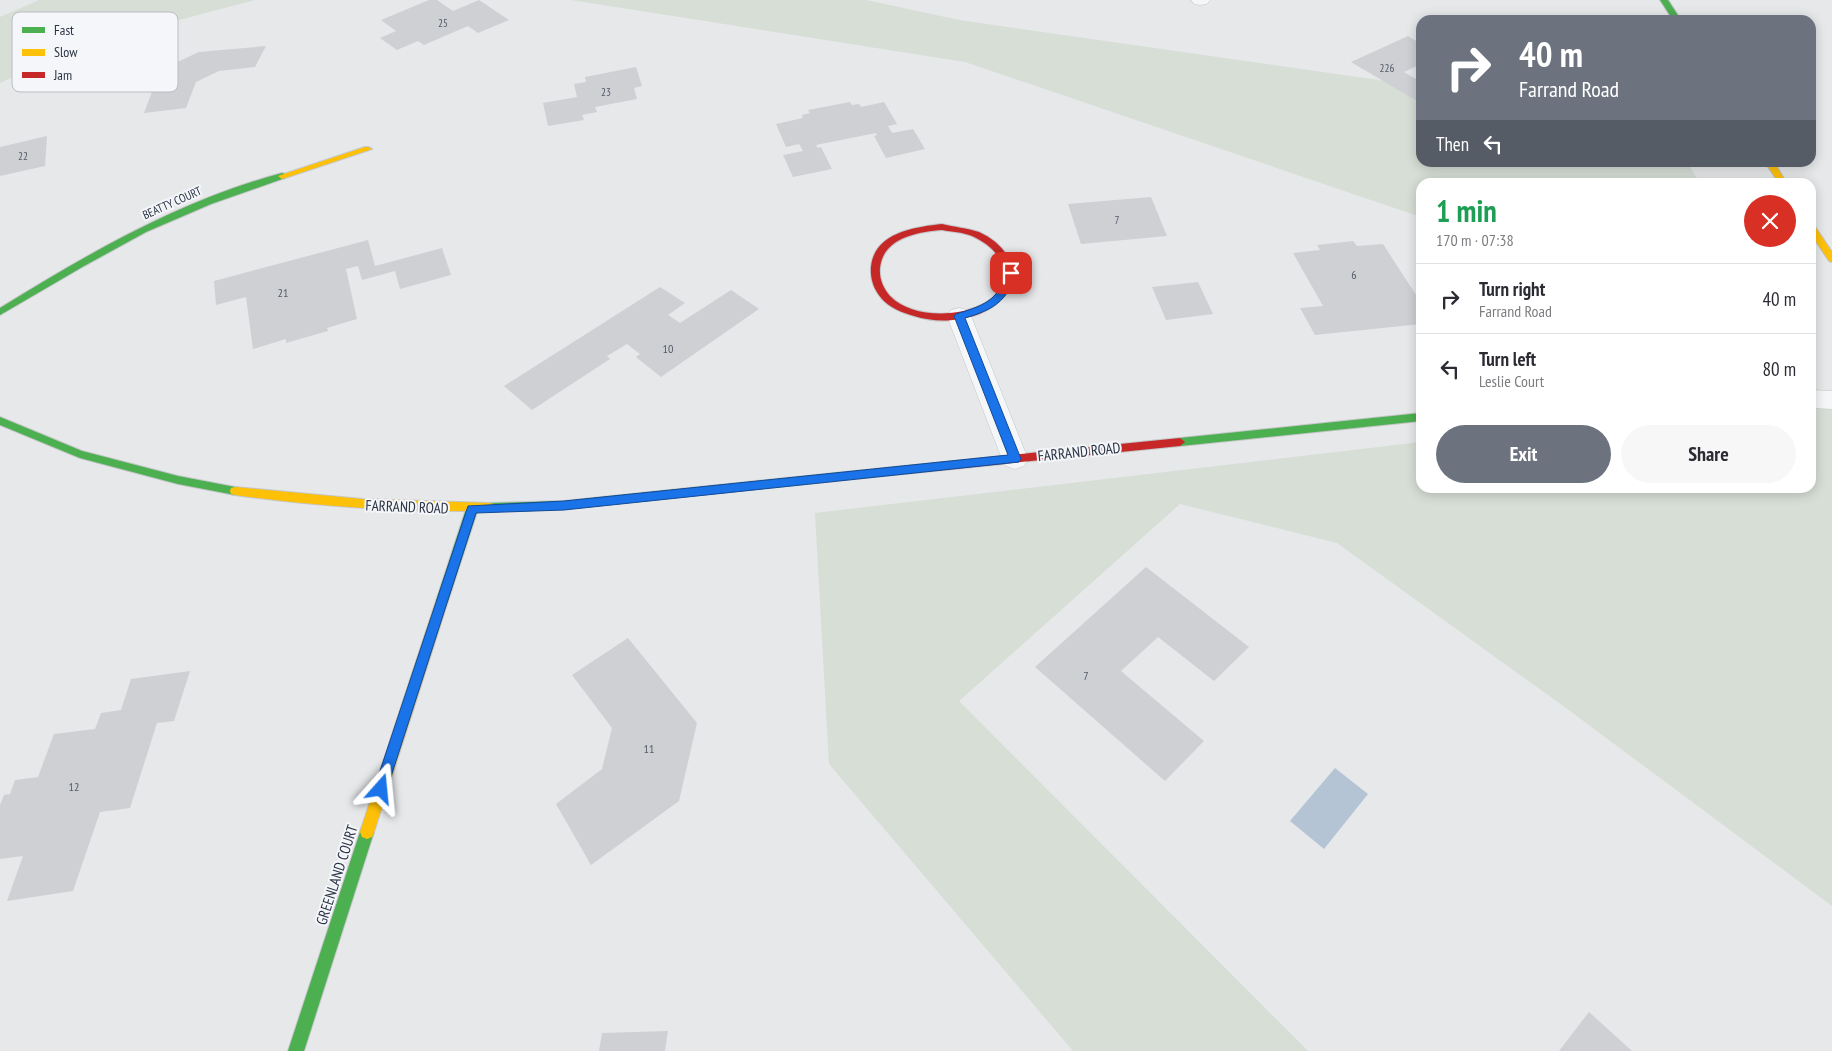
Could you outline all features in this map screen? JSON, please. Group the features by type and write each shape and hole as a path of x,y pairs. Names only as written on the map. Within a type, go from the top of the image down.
{"main road":[{"path":"1664,0 1674,15"},
{"name":"BEATTY COURT","path":"0,312 110,247 164,220 220,197 368,149"},
{"path":"1773,167 1780,178"},
{"path":"942,227 963,229 982,236 997,246 1007,258 1011,273 1007,287 996,301 980,310 959,316 935,318 912,313 892,304 879,290 873,276 875,260 885,247 900,236 920,229 942,227"},
{"path":"1816,235 1832,259"},
{"name":"FARRAND ROAD","path":"0,421 68,449 166,478 248,493 356,505 472,509 564,505 1416,417"},
{"name":"GREENLAND COURT","path":"296,1051 472,509"}],"street":[{"path":"959,316 1015,459"},
{"path":"1816,399 1832,400"}],"shaded area":[{"path":"39,0 255,0 178,20 178,12 12,12 12,77 0,83 0,17"},
{"path":"571,0 866,0 959,20 1416,85 1416,167 1690,167 1697,178 1416,178 1416,215 965,62"},
{"path":"1816,388 1832,410 1832,906 1566,708 1337,543 1180,504 959,701 1308,1051 1073,1051 829,764 815,513 1416,443 1416,493 1816,493"}],"water":[{"path":"1335,768 1368,794 1324,849 1290,821"}],"building":[{"path":"429,0 437,0 453,11 479,0 509,20 478,33 468,26 424,45 418,41 397,50 380,38 396,31 381,20"},
{"path":"1408,36 1416,41 1416,66 1404,72 1416,79 1416,100 1351,62"},
{"path":"266,46 255,67 219,71 196,82 186,108 144,113 152,92 178,92 178,62 199,52"},
{"path":"636,67 642,86 634,88 637,99 595,107 597,112 582,115 584,120 548,126 543,103 577,97 574,84 586,82 585,77"},
{"path":"850,102 852,105 859,104 861,107 884,102 897,124 888,126 892,133 913,129 925,149 886,158 874,136 877,135 876,133 816,145 818,148 821,147 832,169 793,177 783,155 803,151 799,144 786,147 776,124 803,118 802,115 810,113 808,110"},
{"path":"47,136 45,166 0,176 0,147"},
{"path":"1151,197 1167,236 1081,244 1068,204"},
{"path":"368,240 375,266 442,248 451,275 400,289 395,271 362,280 358,266 346,269 357,319 327,328 328,331 286,343 286,339 253,349 246,297 216,305 214,281"},
{"path":"1353,241 1357,246 1383,244 1416,295 1416,325 1315,335 1300,308 1323,306 1293,253 1320,250 1317,245"},
{"path":"1198,282 1213,314 1166,320 1152,287"},
{"path":"660,287 685,303 668,315 680,323 731,290 759,309 661,377 636,357 640,354 627,344 607,356 610,359 532,410 504,386"},
{"path":"1146,567 1249,647 1214,681 1158,637 1121,671 1204,741 1165,781 1035,667"},
{"path":"628,638 697,723 679,801 591,865 556,804 602,769 612,728 572,675"},
{"path":"190,671 174,721 157,723 130,808 100,812 73,891 7,901 23,856 0,859 0,805 4,795 10,794 15,780 38,777 54,734 95,729 101,713 121,710 131,679"},
{"path":"1589,1012 1632,1051 1559,1051"},
{"path":"668,1031 665,1051 599,1051 602,1033"}],"traffic: fast":[{"path":"1664,0 1674,15"},
{"path":"0,312 80,263 143,230 207,202 282,176"},
{"path":"1180,442 1416,418"},
{"path":"0,421 80,454 178,480 235,491"},
{"path":"490,507 564,505 874,473"},
{"path":"442,601 472,509"},
{"path":"296,1051 367,832"}],"traffic: slow":[{"path":"282,176 368,149"},
{"path":"1772,167 1779,178"},
{"path":"1816,235 1832,259"},
{"path":"235,491 362,504 490,507"},
{"path":"367,832 442,601"}],"traffic: jam":[{"path":"942,227 966,231 993,244 1002,254 1007,264 1008,276 1006,286 999,296 988,305 974,312 953,317 920,315 891,302 880,289 875,273 876,261 888,243 908,233 942,227"},
{"path":"874,473 1180,442"}],"route":[{"path":"381,789 472,509 564,505 1015,459 959,316 980,310 996,301 1007,287 1011,273"}]}
